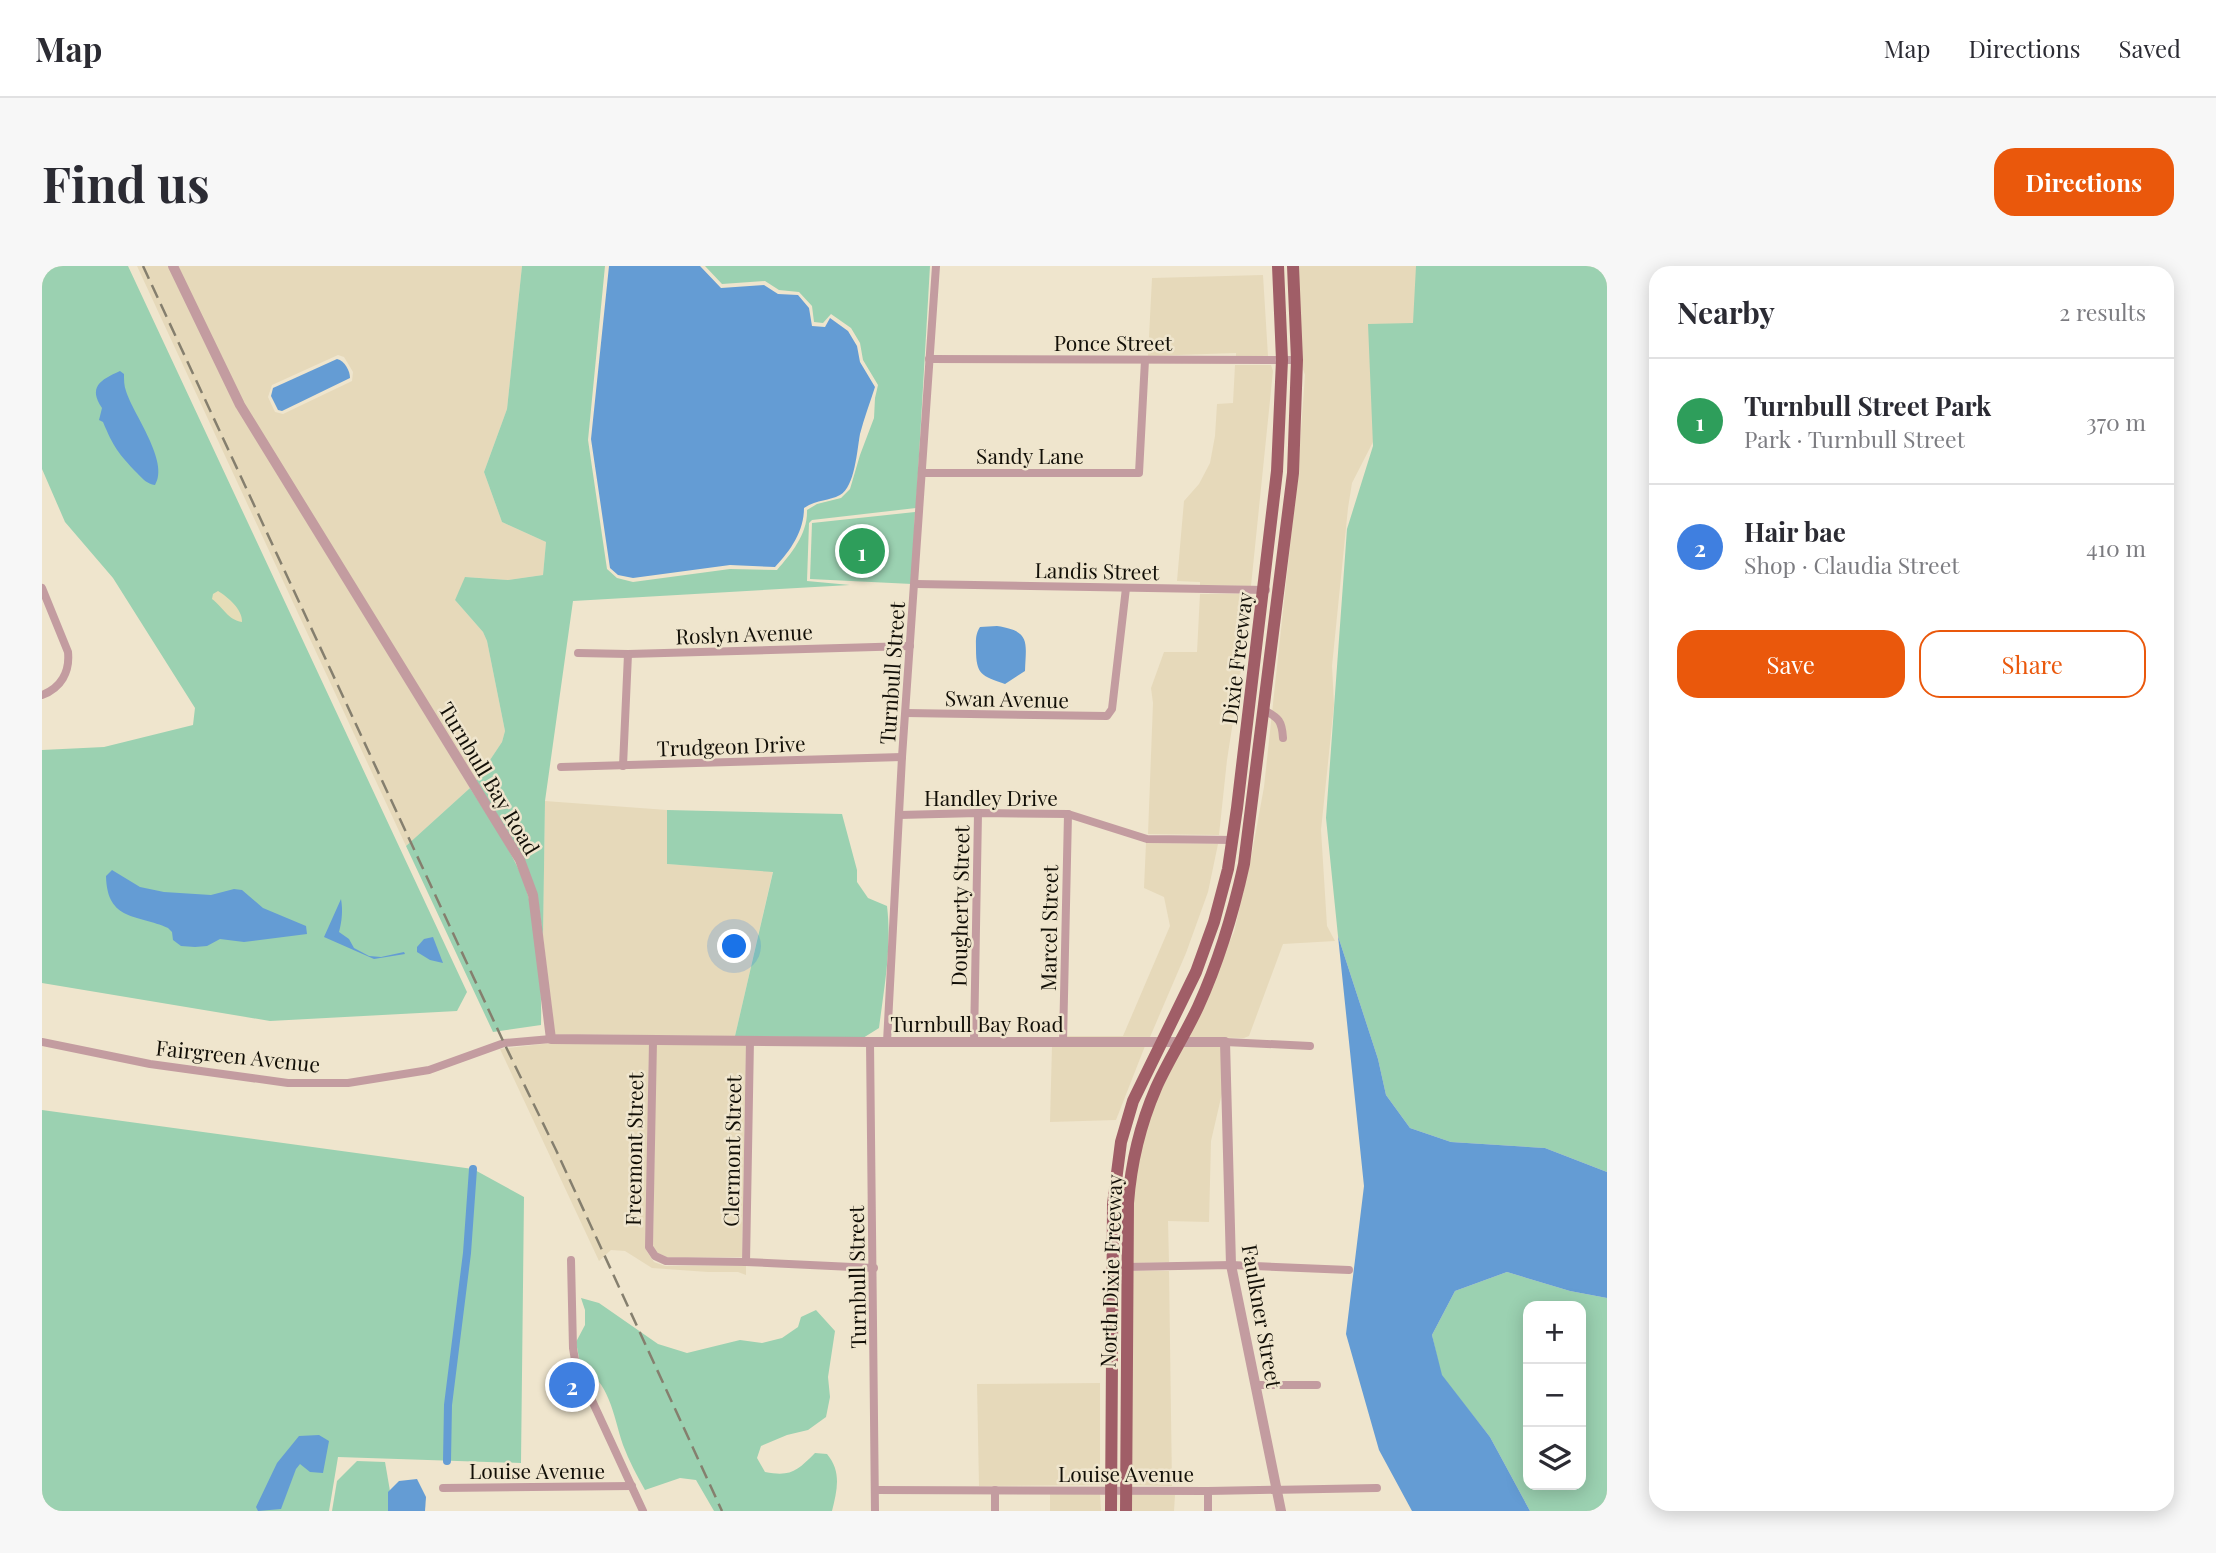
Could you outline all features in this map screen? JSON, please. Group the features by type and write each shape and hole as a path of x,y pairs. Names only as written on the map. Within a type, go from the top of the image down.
{"main road":[{"name":"Dixie Freeway","path":"1163,1041 1188,993 1205,948 1225,881 1233,840 1278,471 1282,360 1278,266"},
{"name":"Dixie Freeway","path":"1181,1041 1199,1005 1222,947 1236,900 1248,840 1294,461 1297,359 1293,266"},
{"name":"North Dixie Freeway","path":"1111,1511 1113,1204 1121,1142 1133,1101 1163,1041"},
{"name":"North Dixie Freeway","path":"1126,1511 1128,1203 1136,1146 1156,1089 1181,1041"}],"street":[{"name":"Turnbull Bay Road","path":"173,266 240,405 520,860 533,895 551,1039 1225,1042"},
{"name":"Turnbull Street","path":"887,1042 902,757 936,266"},
{"name":"Ponce Street","path":"929,359 1297,359"},
{"name":"Sandy Lane","path":"922,473 1139,473 1145,360"},
{"name":"Landis Street","path":"915,584 1279,590"},
{"path":"42,588 68,652 69,661 67,671 59,684 42,695"},
{"name":"Swan Avenue","path":"906,713 1107,716 1112,709 1126,588"},
{"name":"Roslyn Avenue","path":"579,653 910,646"},
{"path":"623,766 628,654"},
{"path":"1264,710 1278,717 1282,723 1283,738"},
{"name":"Trudgeon Drive","path":"561,767 902,757"},
{"name":"Dougherty Street","path":"974,1042 978,813"},
{"name":"Handley Drive","path":"899,815 1068,814 1147,839 1248,840"},
{"name":"Marcel Street","path":"1063,1042 1068,814"},
{"name":"Fairgreen Avenue","path":"42,1042 150,1064 288,1083 348,1083 429,1070 504,1043 551,1039"},
{"name":"Clermont Street","path":"746,1262 750,1040"},
{"name":"Freemont Street","path":"653,1041 649,1247 655,1256 666,1261 746,1262"},
{"name":"Turnbull Street","path":"870,1042 875,1511"},
{"path":"1225,1042 1310,1046"},
{"name":"Faulkner Street","path":"1225,1042 1231,1265 1281,1511"},
{"path":"571,1260 573,1348 576,1366 643,1511"},
{"path":"746,1262 874,1268"},
{"path":"1112,1266 1231,1265 1349,1270"},
{"path":"1255,1385 1317,1385"},
{"name":"Louise Avenue","path":"443,1488 632,1486"},
{"name":"Louise Avenue","path":"875,1490 1208,1491 1377,1488"},
{"path":"995,1490 995,1511"},
{"path":"1208,1491 1208,1511"}],"shaded area":[{"path":"137,266 168,266 236,407 470,788 406,846"},
{"path":"178,266 522,266 507,409 484,472 502,522 546,542 543,575 508,580 466,577 455,600 483,632 487,641 505,731 502,742 476,781 243,403","holes":["338,355 344,357 353,372 352,381 283,414 275,412 268,397 272,385"]},
{"path":"1297,266 1418,266 1417,322 1379,411 1373,442 1352,483 1348,508 1332,666 1334,705 1321,830 1327,926 1335,941 1283,944 1249,1036 1187,1037 1234,932 1264,787 1298,472 1305,375 1301,363"},
{"path":"1263,275 1268,356 1236,356 1236,353 1148,356 1152,278"},
{"path":"1235,365 1271,365 1273,371 1251,586 1200,585 1200,582 1177,581 1184,501 1199,484 1210,463 1217,404 1233,403"},
{"path":"1200,594 1250,594 1219,835 1148,834 1153,703 1151,688 1164,652 1197,652"},
{"path":"545,801 667,810 667,864 773,871 735,1036 555,1034 543,937"},
{"path":"1146,843 1218,844 1208,892 1186,953 1150,1037 1067,1038 1123,1036 1170,926 1164,897 1144,888"},
{"path":"551,1043 649,1045 646,1250 654,1262 665,1266 746,1266 746,1275 738,1272 652,1268 625,1251 611,1250 599,1261 500,1049"},
{"path":"656,1045 746,1045 742,1257 667,1257 658,1253 653,1246"},
{"path":"1183,1045 1222,1046 1223,1089 1211,1141 1209,1222 1168,1221 1169,1262 1131,1263 1135,1171 1148,1118"},
{"path":"1052,1046 1145,1046 1116,1120 1050,1122"},
{"path":"1131,1271 1169,1271 1172,1486 1130,1485"},
{"path":"1100,1383 1100,1485 979,1486 977,1384"},
{"path":"1050,1494 1100,1494 1101,1511 1050,1511"},
{"path":"1130,1494 1175,1495 1174,1511 1130,1511"}],"green space":[{"path":"42,266 128,266 467,992 457,1011 270,1021 42,983 42,750 104,747 193,725 195,708 113,578 65,522 42,469"},
{"path":"522,266 605,266 588,440 607,569 617,578 633,582 730,569 777,570 802,535 807,510 817,504 841,498 850,489 874,418 878,385 863,360 860,343 851,328 831,314 823,323 814,322 812,306 799,292 779,290 765,281 722,284 705,266 930,266 916,508 812,520 809,523 807,581 850,585 573,601 545,801 543,937 537,893 476,781 502,742 505,731 487,641 483,632 455,600 465,577 508,580 543,575 546,542 502,522 484,472 507,409"},
{"path":"1416,266 1607,266 1607,1172 1545,1148 1451,1142 1410,1128 1386,1095 1378,1059 1338,936 1326,818 1347,529 1373,446 1368,324 1413,323"},
{"path":"915,512 912,584 810,579 812,523"},
{"path":"470,788 510,852 529,899 537,942 541,1025 493,1032 406,846"},
{"path":"667,810 842,814 857,870 857,882 868,898 887,906 888,952 879,1028 863,1038 735,1036 773,872 667,864"},
{"path":"42,1110 473,1169 524,1197 521,1463 338,1457 329,1511 42,1511"},
{"path":"1507,1272 1570,1291 1607,1298 1607,1511 1530,1511 1490,1437 1441,1375 1432,1335 1455,1291"},
{"path":"581,1298 599,1303 658,1344 687,1353 740,1340 762,1343 782,1338 798,1327 801,1317 816,1310 835,1331 828,1377 830,1397 826,1417 808,1430 761,1446 757,1458 765,1472 781,1474 798,1468 815,1453 827,1454 836,1474 837,1488 832,1511 714,1511 696,1480 680,1478 645,1490 625,1451 604,1390 580,1363 576,1342 585,1325 585,1310"},
{"path":"357,1461 385,1462 390,1491 388,1511 332,1511 337,1481"}],"sand":[{"path":"218,591 237,608 242,622 229,616 212,599 213,594"}],"water":[{"path":"609,266 700,266 721,288 764,285 778,294 798,295 809,308 812,326 825,327 830,318 848,331 857,346 860,362 875,387 860,434 852,476 840,495 804,508 802,525 796,540 775,567 730,565 633,578 618,575 610,568 591,439"},
{"path":"337,359 346,367 350,378 282,411 278,410 271,396 273,388"},
{"path":"120,371 124,374 130,401 149,438 158,464 155,485 145,481 125,460 103,422 99,420 102,408 96,389 102,381"},
{"path":"997,626 1016,631 1026,645 1025,671 1005,684 982,673 976,658 976,638 980,627"},
{"path":"112,870 140,887 164,892 211,895 234,889 242,890 263,908 306,926 307,934 244,942 220,939 207,946 181,946 173,940 172,932 168,928 135,918 118,909 108,891 106,876"},
{"path":"341,899 339,932 349,939 354,948 369,956 405,954 374,959 324,937"},
{"path":"1338,936 1378,1059 1386,1095 1410,1128 1451,1142 1545,1148 1607,1172 1607,1298 1570,1291 1507,1272 1455,1291 1432,1335 1442,1375 1490,1437 1530,1511 1412,1511 1379,1450 1346,1334 1364,1186"},
{"path":"433,937 443,963 430,960 417,952 417,947 424,939"},
{"path":"319,1435 329,1441 323,1473 310,1472 300,1464 281,1509 258,1511 256,1507 277,1463 299,1436"},
{"path":"417,1479 426,1497 425,1511 388,1511 388,1492 399,1481"}],"waterway":[{"path":"447,1461 448,1405 467,1253 473,1169"}],"railway":[{"path":"143,266 722,1511"}],"place":[{"name":"Turnbull Street Park","path":"862,551"},
{"name":"Hair bae","path":"572,1385"}]}
